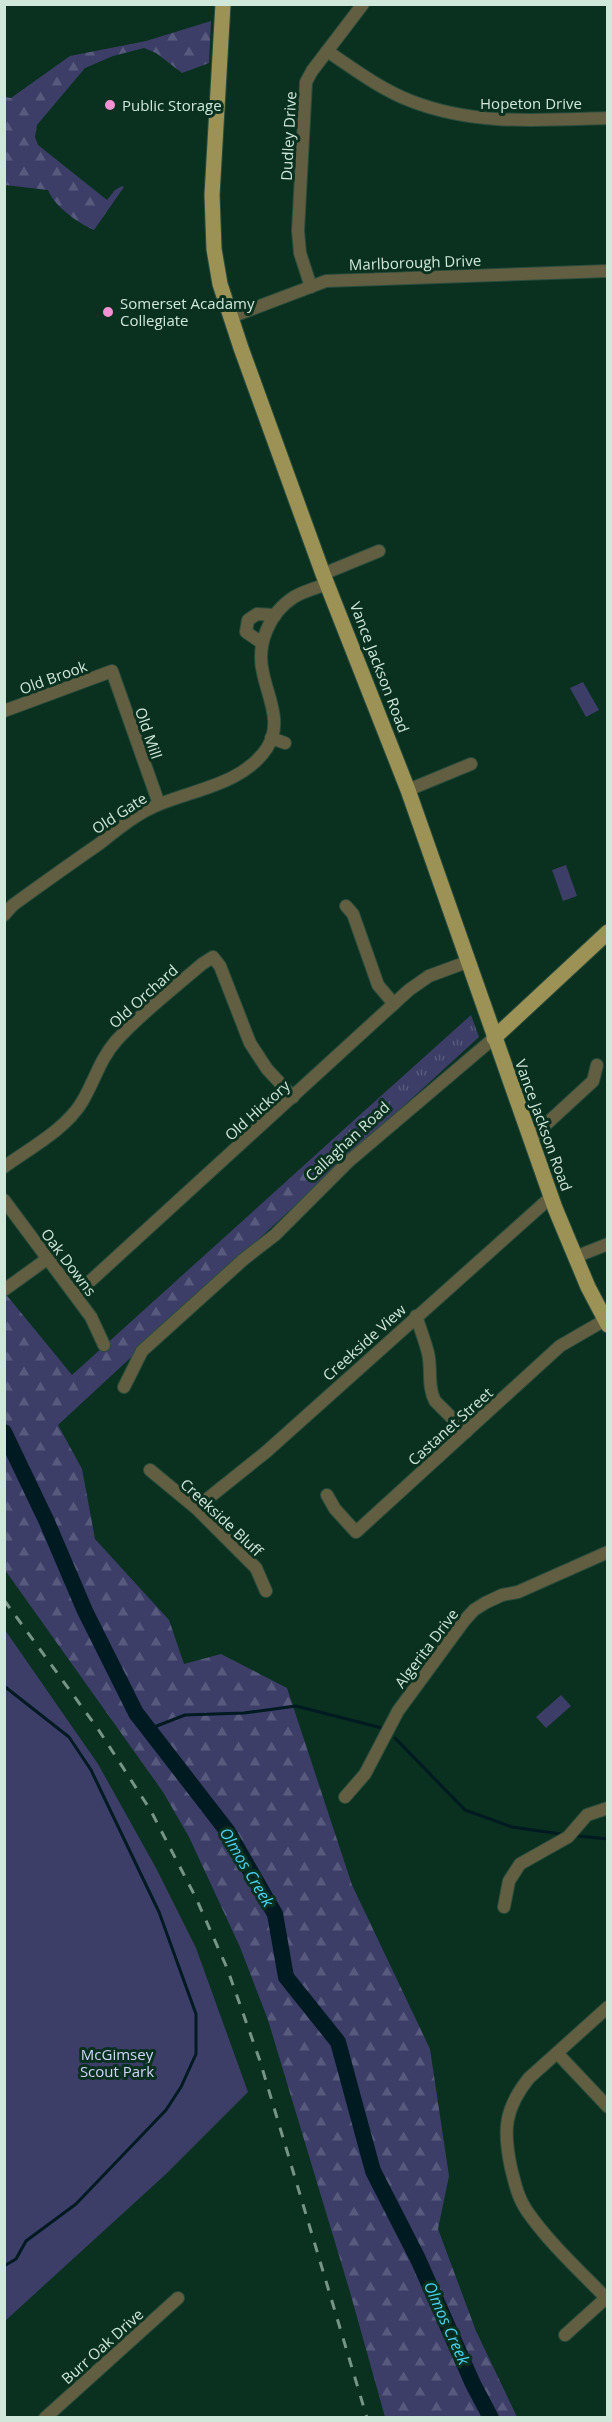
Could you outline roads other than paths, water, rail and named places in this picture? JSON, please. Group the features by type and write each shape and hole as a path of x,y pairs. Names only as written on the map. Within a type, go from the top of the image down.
{"main road":[{"name":"Vance Jackson Road","path":"223,4 212,225 220,284 325,579 408,790 551,1197 575,1257 606,1322"},
{"name":"Callaghan Road","path":"494,1038 608,932"}],"street":[{"name":"Dudley Drive","path":"311,287 300,252 298,231 304,95 309,76 363,4"},
{"name":"Hopeton Drive","path":"327,51 384,88 410,101 443,111 496,120 608,118"},
{"name":"Marlborough Drive","path":"231,317 326,281 608,272"},
{"path":"285,743 272,738 274,714 261,660 265,633 275,615 291,599 379,551"},
{"path":"262,643 246,632 248,620 257,614 275,615"},
{"name":"Old Brook","path":"4,711 112,672"},
{"name":"Old Mill","path":"112,672 159,804"},
{"name":"Old Gate","path":"4,915 13,905 133,819 159,804 241,773 260,757 272,738"},
{"path":"408,790 471,764"},
{"path":"346,906 353,914 378,985 394,1004"},
{"name":"Old Orchard","path":"4,1167 63,1124 75,1112 83,1101 102,1060 115,1042 202,964 213,957 220,966 254,1050 267,1070 293,1097"},
{"name":"Old Hickory","path":"75,1295 394,1004 429,976 468,962"},
{"name":"Callaghan Road","path":"124,1387 142,1351 244,1259 275,1235 348,1162 494,1038"},
{"path":"530,1139 587,1088 597,1065"},
{"name":"Creekside View","path":"196,1509 266,1452 551,1197"},
{"name":"Oak Downs","path":"4,1200 75,1295 98,1330 104,1345"},
{"path":"575,1257 608,1244"},
{"path":"4,1290 47,1259"},
{"path":"416,1316 429,1355 428,1374 432,1395 435,1401 466,1432"},
{"name":"Castanet Street","path":"327,1496 335,1509 356,1532 560,1346 606,1322"},
{"name":"Creekside Bluff","path":"150,1470 196,1509 256,1568 266,1591"},
{"name":"Algerita Drive","path":"345,1797 365,1774 408,1697 474,1610 502,1595 525,1589 608,1552"},
{"path":"504,1907 509,1881 520,1864 568,1836 587,1815 608,1808"},
{"path":"565,2335 607,2299 526,2210 515,2187 506,2139 508,2114 519,2091 529,2078 608,2007"},
{"path":"557,2053 608,2107"},
{"name":"Burr Oak Drive","path":"45,2418 178,2298"}],"waterway":[{"name":"Olmos Creek","path":"4,1432 47,1522 85,1611 136,1713 228,1832 275,1914 286,1977 338,2042 373,2171 418,2259 473,2384 491,2418"},
{"path":"4,1686 69,1737 91,1770 159,1912 196,2014 196,2054 181,2087 166,2110 76,2204 26,2241 16,2259 4,2266"},
{"path":"149,1729 185,1715 244,1713 296,1706 382,1728"},
{"path":"395,1738 465,1810 512,1827 561,1834"},
{"path":"578,1836 608,1839"}],"railway":[{"path":"4,1600 98,1729 151,1811 196,1898 227,1968 260,2061 367,2418"}],"place":[{"name":"Public Storage","path":"110,105"},
{"name":"Somerset Acadamy Collegiate","path":"108,312"}],"park label":[{"name":"McGimsey Scout Park","path":"117,2062"}]}
